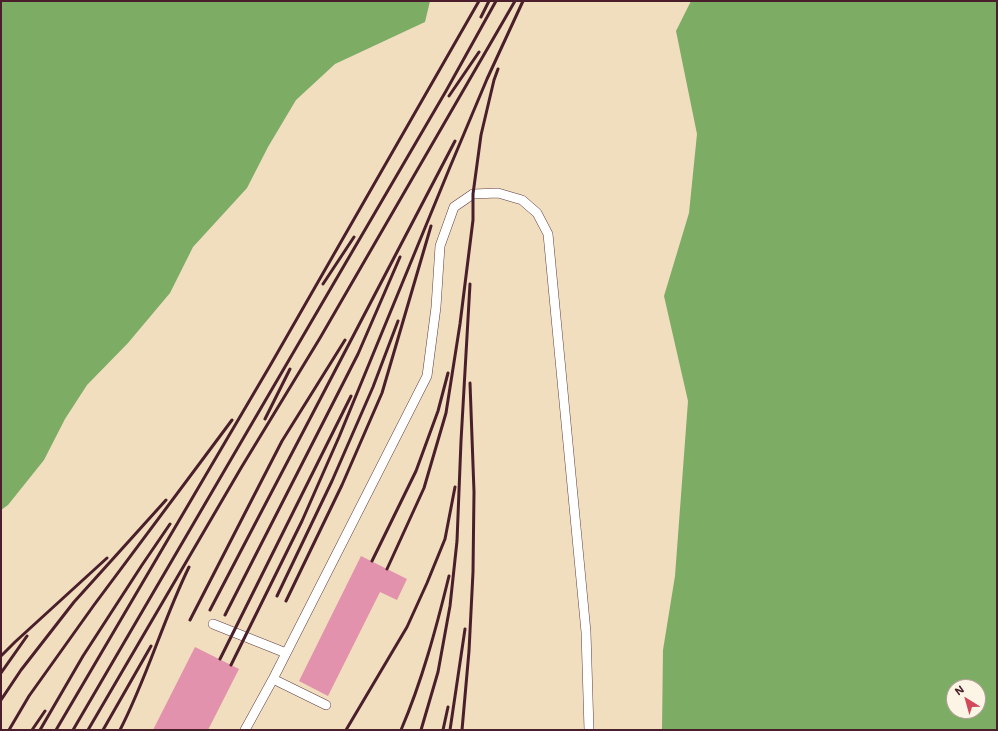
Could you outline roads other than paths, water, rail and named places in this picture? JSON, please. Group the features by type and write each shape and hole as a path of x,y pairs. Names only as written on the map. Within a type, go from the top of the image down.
{"lane":[{"path":"245,730 273,679 427,376 436,307 440,246 454,207 473,194 498,193 522,200 538,213 548,234 586,632 589,730"},
{"path":"213,624 286,653"},
{"path":"273,679 326,705"}],"railway":[{"path":"56,730 271,364 479,1"},
{"path":"481,17 489,1"},
{"path":"73,730 446,91 496,1"},
{"path":"88,730 241,468 320,338 515,1"},
{"path":"231,665 302,521 339,437 487,79 523,1"},
{"path":"449,96 479,52"},
{"path":"387,569 424,488 446,413 460,324 473,220 473,194 481,135 498,69"},
{"path":"210,610 455,141"},
{"path":"286,601 342,485 382,393 431,226"},
{"path":"323,284 354,237"},
{"path":"225,615 358,354 400,257"},
{"path":"421,730 438,672 450,606 457,541 470,284"},
{"path":"277,596 332,481 373,387 398,321"},
{"path":"190,620 282,441 345,340"},
{"path":"265,419 290,369"},
{"path":"372,561 416,471 438,411 448,373"},
{"path":"462,730 469,651 473,572 474,492 470,383"},
{"path":"220,659 351,396"},
{"path":"9,730 29,696 94,605 232,420"},
{"path":"346,730 407,627 427,583 445,539 455,487"},
{"path":"1,700 21,670 74,602 166,500"},
{"path":"40,730 83,656 170,524"},
{"path":"1,656 107,558"},
{"path":"120,730 139,690 171,608 189,567"},
{"path":"401,730 416,693 439,616 449,576"},
{"path":"450,730 465,629"},
{"path":"1,673 27,636"},
{"path":"103,730 151,646"},
{"path":"443,730 448,707"},
{"path":"32,730 45,711"}]}
